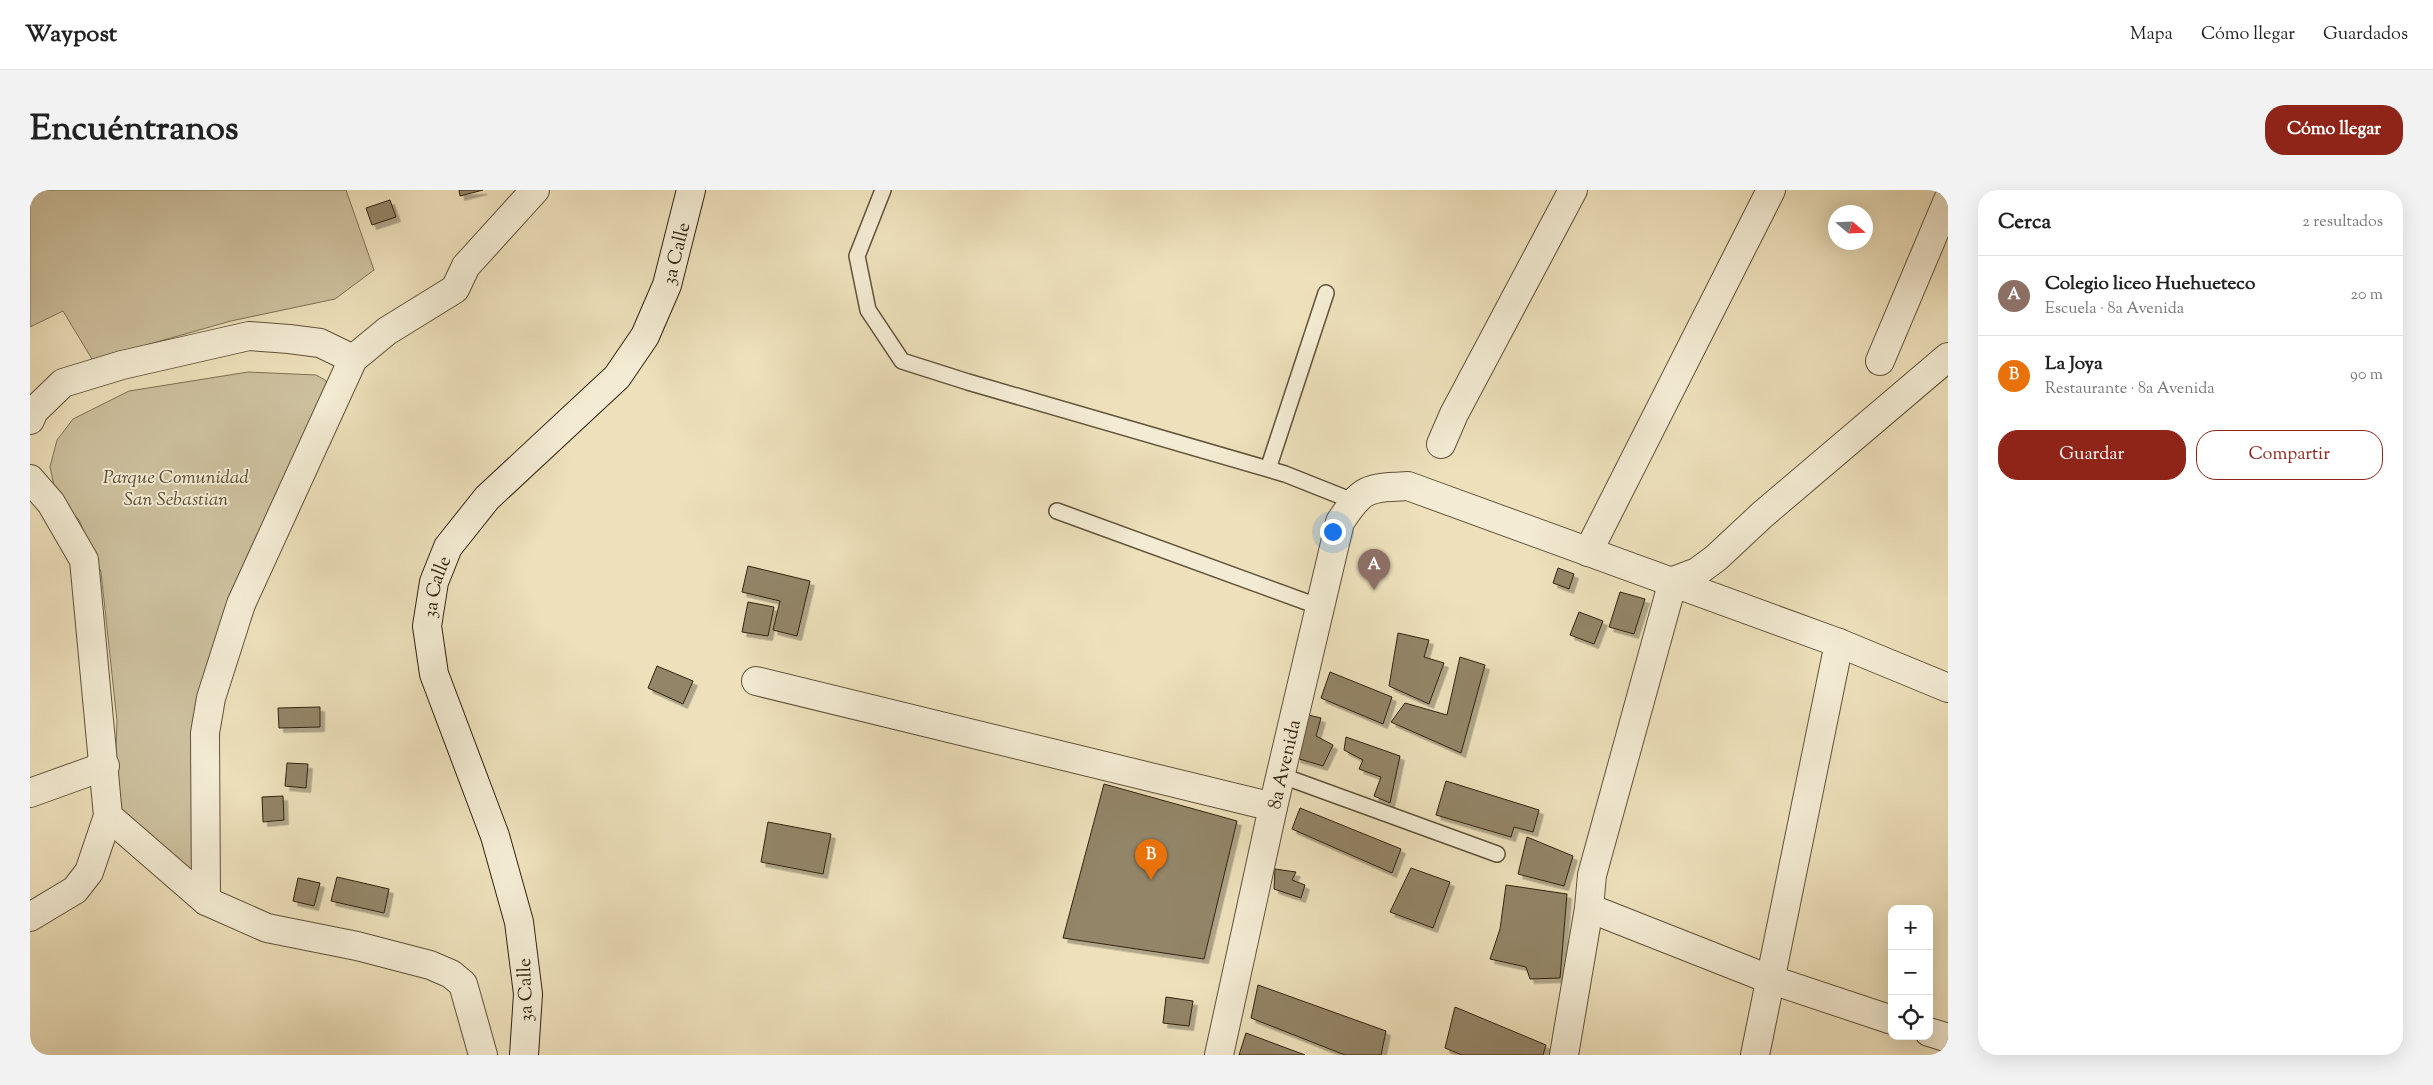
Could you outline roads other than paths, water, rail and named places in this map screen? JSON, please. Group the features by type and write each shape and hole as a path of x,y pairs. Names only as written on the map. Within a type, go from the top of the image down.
{"street":[{"path":"206,901 205,733 211,698 241,604 352,359 387,332 455,288 466,266 535,190"},
{"name":"3a Calle","path":"524,1055 528,994 519,922 495,836 434,674 427,626 434,582 448,547 487,498 617,377 645,336 667,285 691,190"},
{"path":"1441,444 1454,414 1573,190"},
{"path":"1588,552 1772,190"},
{"path":"1880,361 1948,200"},
{"path":"30,420 34,411 64,383 122,365 249,336 320,344 352,359"},
{"path":"1673,581 1697,572 1716,558 1762,515 1948,357"},
{"path":"30,479 52,503 84,560 105,766 108,816 89,872 75,890 30,917"},
{"path":"1363,495 1408,486 1839,643 1948,688"},
{"name":"8a Avenida","path":"1219,1055 1272,807 1340,522 1363,495"},
{"path":"1564,1055 1589,908 1592,875 1673,581"},
{"path":"1755,1055 1839,643"},
{"path":"756,681 1272,807"},
{"path":"30,793 105,766"},
{"path":"108,816 206,901 268,928 357,946 430,965 451,974 463,984 484,1055"},
{"path":"1589,908 1769,979 1888,1019"},
{"path":"1933,1033 1948,1038"}],"lane":[{"path":"883,190 857,256 868,310 902,361 968,382 1363,495"},
{"path":"1268,469 1326,293"},
{"path":"1057,511 1320,607"},
{"path":"1280,775 1497,854"}],"place":[{"name":"Colegio liceo Huehueteco","path":"1374,590"},
{"name":"La Joya","path":"1151,880"}],"park label":[{"name":"Parque Comunidad San Sebastian","path":"176,487"}]}
